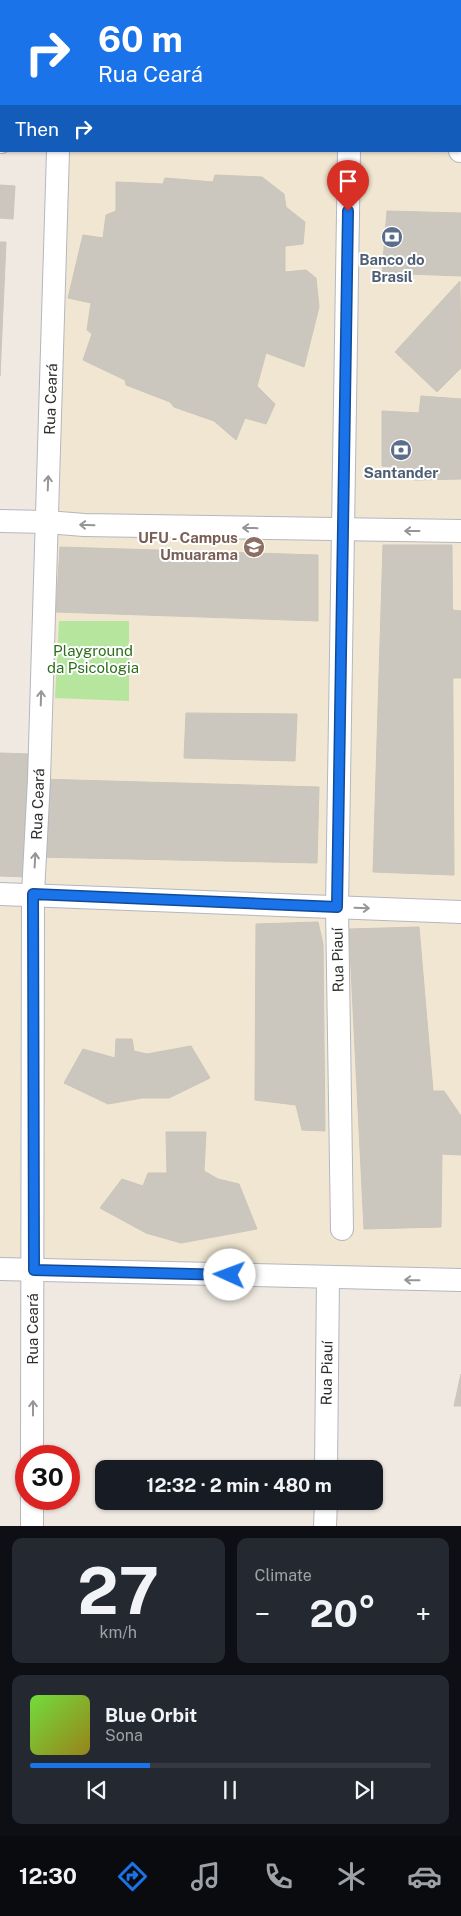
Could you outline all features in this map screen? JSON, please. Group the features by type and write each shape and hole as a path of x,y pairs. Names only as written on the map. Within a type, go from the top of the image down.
{"street":[{"name":"Rua Ceará","path":"32,1445 34,1270 33,894 39,779 46,522 57,236 58,152"},
{"name":"Rua Piauí","path":"342,1229 337,907 349,152"},
{"path":"0,521 84,525 461,532"},
{"path":"0,894 461,912"},
{"path":"0,1269 461,1280"},
{"name":"Rua Piauí","path":"326,1460 328,1278"},
{"path":"32,1510 32,1526"},
{"path":"325,1526 326,1510"}],"shaded area":[{"name":"UFU - Campus Umuarama","path":"60,152 403,152 461,154 461,1277 0,1267 0,895 35,895"}],"green space":[{"name":"Playground da Psicologia","path":"59,621 129,621 129,701 55,698"}],"building":[{"path":"215,175 262,177 284,194 286,207 305,222 303,244 285,246 285,272 306,270 316,278 319,307 304,367 266,353 257,386 275,404 266,424 245,418 236,440 214,421 174,407 170,402 126,385 125,380 83,360 92,334 87,330 91,303 68,298 83,235 103,238 106,215 116,211 116,182 163,184 165,178 213,182"},
{"path":"0,185 15,186 13,219 0,218"},
{"path":"387,211 461,213 461,276 382,273"},
{"path":"0,242 6,242 0,376"},
{"path":"460,281 461,368 437,392 395,352"},
{"path":"421,396 461,399 461,479 414,480 404,468 382,466 382,411 419,413"},
{"path":"383,545 452,545 454,875 373,872"},
{"path":"60,547 318,555 318,621 56,612"},
{"path":"453,610 461,611 461,678 453,678"},
{"path":"186,713 297,714 295,761 184,758"},
{"path":"0,753 30,754 26,877 0,876"},
{"path":"39,779 319,787 317,863 37,857"},
{"path":"318,922 323,944 325,1131 302,1130 296,1105 255,1100 256,924"},
{"path":"419,927 433,1091 444,1091 461,1116 461,1155 442,1154 441,1227 364,1229 349,929"},
{"path":"116,1039 132,1039 134,1051 147,1054 191,1046 210,1078 169,1098 142,1098 108,1104 64,1083 83,1049 115,1058"},
{"path":"166,1132 206,1132 204,1171 218,1179 239,1184 257,1229 181,1243 146,1233 100,1208 122,1179 143,1186 148,1173 167,1173"},
{"path":"461,1374 461,1406 454,1406"}],"place":[{"name":"Banco do Brasil","path":"392,237"},
{"name":"Santander","path":"401,450"},
{"name":"UFU - Campus Umuarama","path":"254,547"}],"route":[{"path":"230,1275 34,1270 33,894 337,907 348,211"}]}
